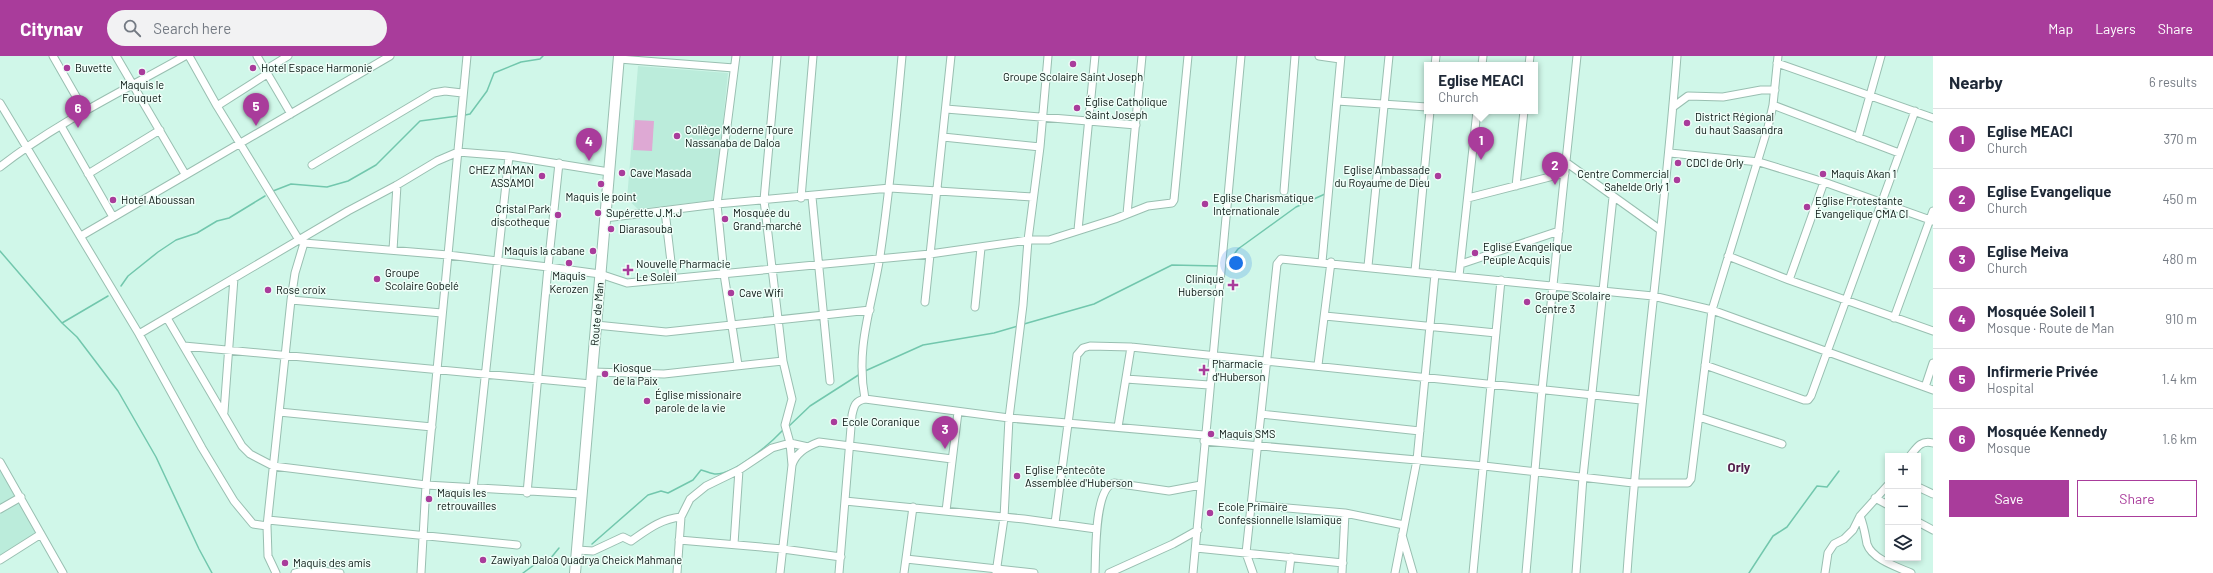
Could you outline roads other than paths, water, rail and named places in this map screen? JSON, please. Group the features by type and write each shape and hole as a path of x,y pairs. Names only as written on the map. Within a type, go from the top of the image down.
{"highway":[{"name":"Route de Man","path":"575,573 619,58"}],"street":[{"path":"53,56 86,112"},
{"path":"116,56 185,174"},
{"path":"0,167 27,147 61,126 185,56"},
{"path":"189,56 239,143 301,242 291,300 267,523 268,556 276,573"},
{"path":"257,56 291,114"},
{"path":"217,106 288,56"},
{"path":"81,236 185,174 390,56"},
{"path":"736,56 717,204 724,274 733,324 738,365"},
{"path":"777,56 764,200 783,361 792,399 785,425 790,443 792,465 780,573"},
{"path":"801,198 813,56"},
{"path":"864,399 860,371 861,352 880,258 890,188 902,56"},
{"path":"925,302 951,56"},
{"path":"996,571 1004,518 1009,418 1023,305 1028,240 1040,147 1048,56"},
{"path":"1078,230 1095,56"},
{"path":"1128,214 1142,56"},
{"path":"301,242 448,255 548,266 600,274 627,282 724,274 817,263 930,254 981,248 1028,240 1049,240 1154,204 1169,203 1174,200 1188,56"},
{"path":"1193,573 1198,530 1204,438 1222,266 1241,56"},
{"path":"1284,191 1295,56"},
{"path":"1319,56 1341,57 1322,262"},
{"path":"1368,266 1389,56"},
{"path":"1526,573 1537,471 1542,390 1567,163 1577,56"},
{"path":"1627,573 1633,483 1641,400 1659,229 1670,153 1677,56"},
{"path":"1858,138 1881,56"},
{"path":"420,573 426,485 466,58"},
{"path":"619,58 734,68"},
{"path":"839,573 849,445 854,406 858,401 864,399 1009,418 1118,427 1258,446 1537,471 1633,483 1688,483 1691,479 1712,310 1759,162 1773,105 1778,60 1933,118"},
{"path":"1673,107 1688,96 1723,97 1761,90 1774,90"},
{"path":"312,165 433,93 445,91 462,93"},
{"path":"1337,101 1424,107"},
{"path":"0,103 139,334 202,448 234,501 253,524 267,523 517,545"},
{"path":"1773,105 1899,153"},
{"path":"946,109 1043,116 1136,126"},
{"path":"1705,365 1808,400 1811,396 1827,353 1880,203 1915,111"},
{"path":"1415,271 1430,114"},
{"path":"1459,276 1477,114"},
{"path":"1516,186 1524,114"},
{"path":"61,126 113,217"},
{"path":"88,174 160,130"},
{"path":"942,137 1040,147"},
{"path":"139,334 234,278 301,242 363,202 397,185 437,161 458,152 509,156 609,172"},
{"path":"1670,153 1759,162 1824,182 1931,220"},
{"path":"473,489 509,156"},
{"path":"527,493 548,266 560,163"},
{"path":"1567,163 1659,229"},
{"path":"1468,198 1565,173"},
{"path":"1788,280 1824,182"},
{"path":"394,250 397,185"},
{"path":"605,218 717,204 812,197 890,188 937,190 1033,198"},
{"path":"812,197 817,263 830,380"},
{"path":"1576,573 1591,395 1613,197"},
{"path":"665,211 673,279"},
{"path":"1894,318 1931,220 1933,211"},
{"path":"1461,264 1559,231"},
{"path":"974,307 981,248"},
{"path":"1728,256 1788,280 1933,331"},
{"path":"1253,573 1246,553 1266,360 1278,260 1281,259 1331,262 1554,286 1602,289 1653,296 1712,310 1827,353 1933,390"},
{"path":"1318,365 1331,262"},
{"path":"1395,573 1417,460 1435,274"},
{"path":"224,412 234,278"},
{"path":"1473,573 1502,280"},
{"path":"291,300 442,313"},
{"path":"596,325 666,332 870,310"},
{"path":"1324,316 1496,333"},
{"path":"167,318 224,412 242,446 250,454 273,466 426,485 527,493 582,494"},
{"path":"184,346 437,371 591,384"},
{"path":"1055,523 1077,354 1083,348 1090,346 1131,347 1318,365 1425,378 1641,400"},
{"path":"1118,427 1131,347"},
{"path":"592,372 664,374 783,361"},
{"path":"1925,388 1933,363"},
{"path":"1126,379 1209,385"},
{"path":"279,412 432,427"},
{"path":"946,511 958,412"},
{"path":"1261,414 1420,431"},
{"path":"1699,417 1782,444"},
{"path":"1913,453 1921,443 1927,441 1933,443"},
{"path":"792,465 796,455 819,442 952,459"},
{"path":"676,573 680,517 690,499 718,479 739,470 772,448 790,443 808,447"},
{"path":"0,462 63,573"},
{"path":"734,544 739,470"},
{"path":"1096,573 1096,529 1104,490 1109,484 1114,483 1169,491 1201,484"},
{"path":"1825,573 1824,568 1831,548 1853,530 1860,516 1885,488"},
{"path":"1921,488 1933,494"},
{"path":"0,509 21,497"},
{"path":"1875,498 1885,503"},
{"path":"845,501 913,507 1096,529"},
{"path":"1252,505 1346,513 1404,525"},
{"path":"904,573 913,507"},
{"path":"1342,573 1346,513"},
{"path":"1860,516 1866,529 1868,545 1874,555 1911,573"},
{"path":"577,550 593,551 623,537 631,541 654,525 669,518 680,517"},
{"path":"1921,524 1933,530"},
{"path":"1109,573 1173,544 1198,530"},
{"path":"0,560 41,534"},
{"path":"1402,535 1413,573"},
{"path":"679,540 783,549 841,557"},
{"path":"1196,548 1343,563"},
{"path":"1289,573 1291,557"},
{"path":"906,559 996,571 1034,573"},
{"path":"295,573 309,570 340,573"}],"waterway":[{"path":"465,115 470,114 487,91 494,73 521,62 540,59 543,56"},
{"path":"273,191 291,184 327,187 348,181 376,165 420,121 458,116"},
{"path":"1227,264 1238,249 1296,207 1325,194"},
{"path":"121,286 128,276 176,240 197,233 217,221 229,218 265,196"},
{"path":"0,251 62,323 77,337 118,391 156,457 199,549 212,573"},
{"path":"1024,324 1094,304 1172,265 1217,266"},
{"path":"62,323 108,296"},
{"path":"865,371 923,345 994,333 1018,326"},
{"path":"788,427 810,406 860,374"},
{"path":"592,544 648,495 661,491 668,493 693,480 701,470 716,474 724,473 733,469 762,450 783,430"},
{"path":"1749,573 1773,536 1787,527 1817,486 1827,487 1839,471"},
{"path":"523,573 538,562 550,559 559,548"}],"place":[{"name":"Groupe Scolaire Saint Joseph","path":"1073,64"},
{"name":"Buvette","path":"67,68"},
{"name":"Hotel Espace Harmonie","path":"253,68"},
{"name":"Maquis le Fouquet","path":"142,72"},
{"name":"Église Catholique Saint Joseph","path":"1077,108"},
{"name":"District Régional du haut Saasandra","path":"1687,123"},
{"name":"Infirmerie Privée","path":"256,126"},
{"name":"Mosquée Kennedy","path":"78,128"},
{"name":"Collège Moderne Toure Nassanaba de Daloa","path":"677,136"},
{"name":"Eglise MEACI","path":"1481,160"},
{"name":"Mosquée Soleil 1","path":"589,161"},
{"name":"CDCI de Orly","path":"1678,163"},
{"name":"Cave Masada","path":"622,173"},
{"name":"Maquis Akan 1","path":"1823,174"},
{"name":"CHEZ MAMAN ASSAMOI","path":"542,176"},
{"name":"Eglise Ambassade du Royaume de Dieu","path":"1438,176"},
{"name":"Centre Commercial Sahelde Orly 1","path":"1677,180"},
{"name":"Maquis le point","path":"601,184"},
{"name":"Eglise Evangelique","path":"1555,185"},
{"name":"Hotel Aboussan","path":"113,200"},
{"name":"Eglise Charismatique Internationale","path":"1205,204"},
{"name":"Eglise Protestante Évangelique CMA CI","path":"1807,207"},
{"name":"Supérette J.M.J","path":"598,213"},
{"name":"Cristal Park discotheque","path":"558,215"},
{"name":"Mosquée du Grand-marché","path":"725,219"},
{"name":"Diarasouba","path":"611,229"},
{"name":"Maquis la cabane","path":"593,251"},
{"name":"Eglise Evangelique Peuple Acquis","path":"1475,253"},
{"name":"Maquis Kerozen","path":"569,263"},
{"name":"Nouvelle Pharmacie Le Soleil","path":"628,270"},
{"name":"Groupe Scolaire Gobelé","path":"377,279"},
{"name":"Clinique Huberson","path":"1233,285"},
{"name":"Rose croix","path":"268,290"},
{"name":"Cave Wifi","path":"731,293"},
{"name":"Groupe Scolaire Centre 3","path":"1527,302"},
{"name":"Pharmacie d'Huberson","path":"1204,370"},
{"name":"Kiosque de la Paix","path":"605,374"},
{"name":"Église missionaire parole de la vie","path":"647,401"},
{"name":"Ecole Coranique","path":"834,422"},
{"name":"Maquis SMS","path":"1211,434"},
{"name":"Eglise Meiva","path":"945,449"},
{"name":"Eglise Pentecôte Assemblée d'Huberson","path":"1017,476"},
{"name":"Maquis les retrouvailles","path":"429,499"},
{"name":"Ecole Primaire Confessionnelle Islamique","path":"1210,513"},
{"name":"Zawiyah Daloa Quadrya Cheick Mahmane","path":"483,560"},
{"name":"Maquis des amis","path":"285,563"}],"district":[{"name":"Orly","path":"1739,467"}]}
